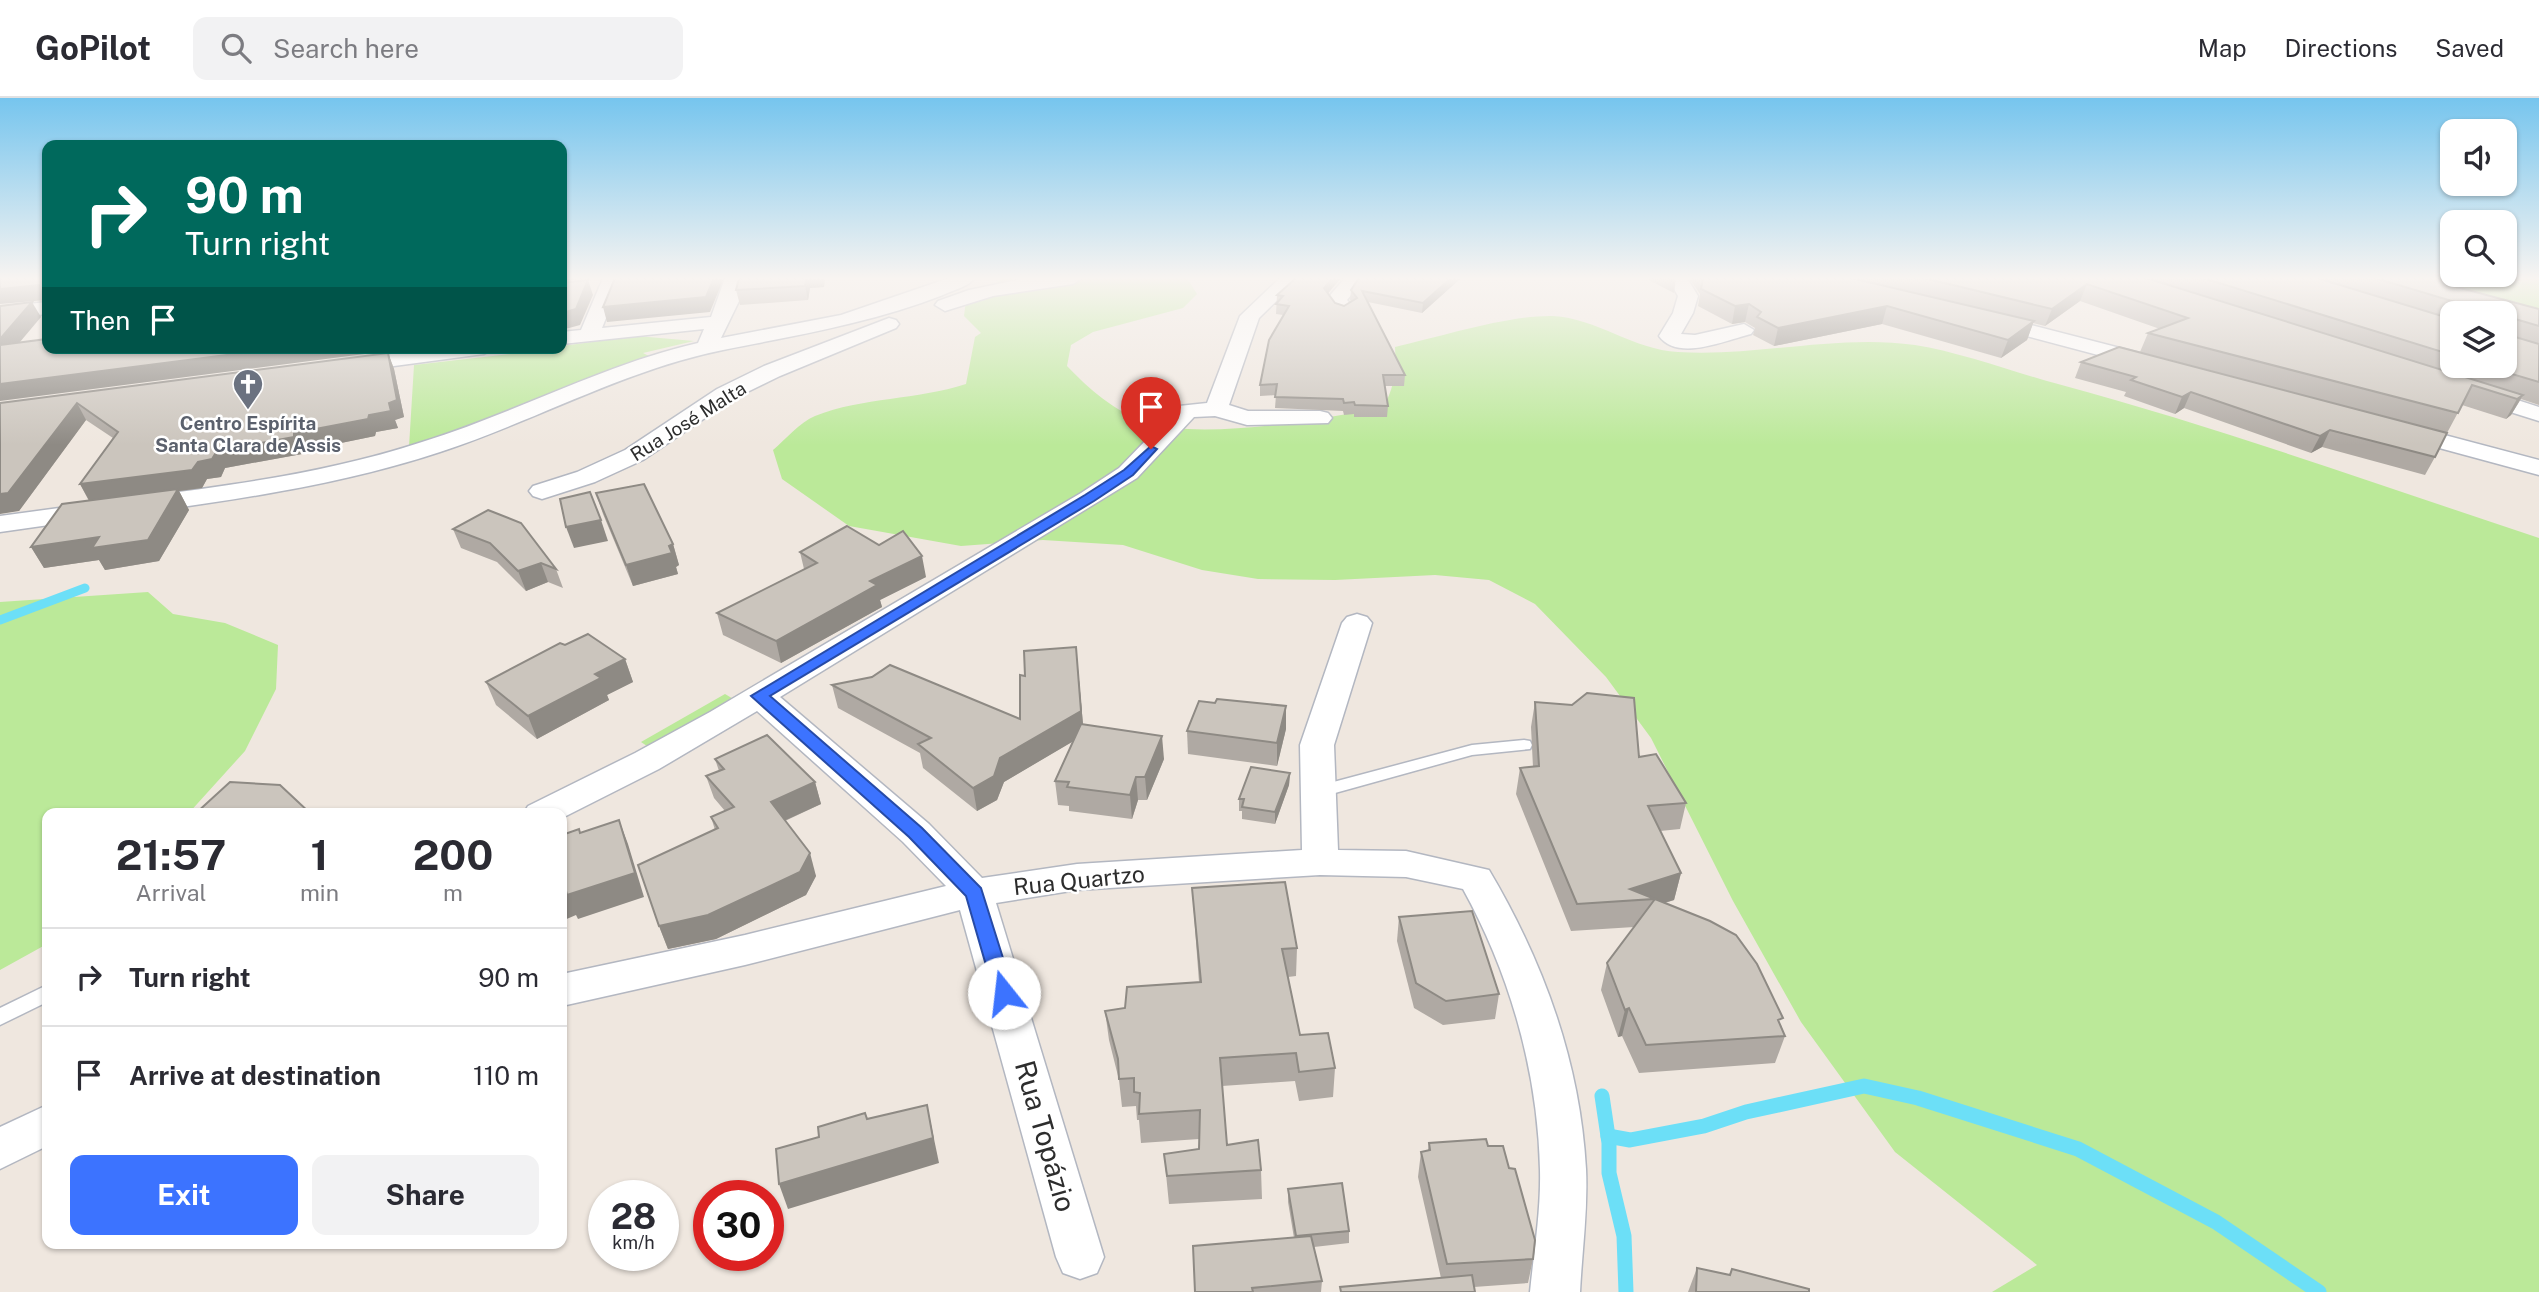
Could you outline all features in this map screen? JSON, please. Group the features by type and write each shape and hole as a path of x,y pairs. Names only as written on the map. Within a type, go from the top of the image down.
{"street":[{"path":"567,337 602,334"},
{"path":"706,346 712,334"},
{"path":"0,524 236,493 397,458 521,415 605,377 706,346 771,334"},
{"name":"Rua José Malta","path":"542,491 586,477 635,455 708,405 772,371 864,334"},
{"path":"1216,409 1244,334"},
{"path":"1670,334 1672,339 1679,342 1727,334"},
{"path":"2043,334 2167,367"},
{"path":"331,368 438,354"},
{"path":"2462,389 2539,414"},
{"path":"552,808 646,761 959,579 1128,473 1186,411 1216,409 1247,418 1320,418"},
{"path":"2379,425 2539,468"},
{"path":"1320,862 1317,745 1357,623"},
{"name":"Rua Topázio","path":"759,696 906,824 974,893 1080,1257"},
{"name":"Rua Quartzo","path":"567,989 744,950 974,893 1077,877 1320,862 1406,864 1476,878 1494,909 1545,1041 1563,1154 1555,1292"},
{"path":"0,1149 42,1128"}],"lane":[{"path":"1317,792 1472,750 1524,745"},
{"path":"0,1017 42,996"}],"green space":[{"path":"980,334 1090,334 1071,345 1067,366 1093,391 1112,406 1145,422 1197,429 1229,429 1297,422 1383,407 1394,378 1395,347 1450,334 1614,334 1662,350 1707,353 1856,342 1915,345 1950,352 2179,419 2539,538 2539,1292 1992,1292 2037,1265 1895,1152 1801,1022 1733,901 1651,738 1606,677 1535,604 1489,580 1435,575 1335,580 1258,579 1202,570 1123,545 1043,540 961,546 849,526 782,479 773,450 809,419 852,405 966,384 975,337"},
{"path":"637,336 694,341 643,353 649,356 592,377 527,408 409,447 414,365 510,354 567,354 567,345"},
{"path":"148,592 173,614 225,623 278,645 276,689 245,751 193,808 42,808 42,947 0,970 0,602"},
{"path":"725,694 735,700 650,748 641,742"}],"building":[{"path":"1273,334 1384,334 1405,375 1383,375 1388,406 1355,405 1354,402 1344,403 1343,399 1275,397 1277,384 1260,385"},
{"path":"1986,334 2017,334 2008,340"},
{"path":"2151,334 2326,334 2440,369 2440,378 2468,378 2523,395 2517,399 2472,385 2458,413"},
{"path":"2383,334 2440,334 2440,351"},
{"path":"2517,337 2539,344 2539,382 2517,375"},
{"path":"42,340 42,354 234,354 0,384 0,345"},
{"path":"2119,347 2447,433 2435,457 2330,430 2320,436 2191,392 2182,397 2131,380 2136,377 2081,362"},
{"path":"380,354 388,354 397,400 389,403 391,411 369,415 368,419 294,433 294,437 217,451 212,459 198,462 192,470 80,484 118,432 77,403 8,493 0,494 0,403"},
{"path":"644,484 673,544 669,546 672,553 626,565 596,493"},
{"path":"178,489 148,540 92,548 99,537 31,547 62,504"},
{"path":"590,492 601,520 566,527 560,499"},
{"path":"488,510 521,523 556,569 541,563 518,571 490,543 453,529"},
{"path":"847,526 879,545 903,531 922,556 870,581 877,585 776,641 717,613 817,563 800,552"},
{"path":"588,634 625,659 595,674 601,678 528,716 486,682 560,643 565,645"},
{"path":"1076,647 1081,711 1000,758 994,776 973,788 918,744 931,738 832,685 872,677 890,665 1020,719 1020,675 1025,676 1024,651"},
{"path":"1587,693 1634,698 1639,757 1656,754 1686,803 1648,806 1681,873 1630,889 1655,899 1577,904 1520,768 1539,766 1535,702 1572,705"},
{"path":"1217,699 1286,706 1277,743 1187,731 1199,701 1215,703"},
{"path":"1081,724 1162,736 1145,777 1136,777 1130,795 1067,787 1069,782 1055,781"},
{"path":"767,735 815,782 771,802 810,853 800,872 708,915 659,926 638,865 718,828 711,817 734,807 706,776 724,769 715,759"},
{"path":"1251,767 1290,773 1275,812 1242,807 1244,799 1239,799"},
{"path":"230,782 280,785 305,808 202,808"},
{"path":"619,820 635,873 567,895 567,833 579,829 580,833"},
{"path":"1285,882 1297,948 1282,949 1300,1035 1328,1033 1335,1068 1299,1072 1296,1053 1220,1058 1227,1145 1258,1140 1261,1170 1167,1176 1164,1154 1199,1149 1200,1110 1139,1114 1140,1093 1134,1092 1134,1078 1119,1079 1118,1059 1105,1011 1125,1008 1127,987 1201,982 1192,888"},
{"path":"1655,899 1710,921 1736,935 1757,964 1783,1018 1778,1020 1785,1036 1646,1045 1629,1008 1625,1010 1607,963"},
{"path":"1472,911 1499,994 1446,1001 1416,983 1399,917"},
{"path":"927,1105 933,1138 784,1183 784,1180 779,1180 776,1149 819,1137 818,1127 865,1113 867,1119"},
{"path":"1486,1139 1488,1146 1503,1146 1509,1168 1515,1169 1535,1240 1533,1259 1447,1264 1421,1152 1430,1150 1429,1143"},
{"path":"1342,1183 1349,1231 1296,1236 1288,1189"},
{"path":"1311,1236 1322,1281 1252,1288 1253,1292 1195,1292 1193,1246"},
{"path":"1697,1268 1730,1275 1732,1269 1809,1289 1809,1292 1696,1292"},
{"path":"1472,1275 1475,1292 1341,1292 1340,1287"}],"waterway":[{"path":"0,620 85,588"},
{"path":"1608,1136 1630,1140 1704,1126 1746,1112 1864,1086 1918,1098 2078,1149 2216,1222 2319,1292"},
{"path":"1602,1096 1609,1143 1609,1173 1624,1236 1626,1292"}],"place":[{"name":"Centro Espírita Santa Clara de Assis","path":"248,411"}],"route":[{"path":"1004,993 974,893 916,833 828,753 759,696 959,579 1090,498 1128,473 1151,449"}]}
